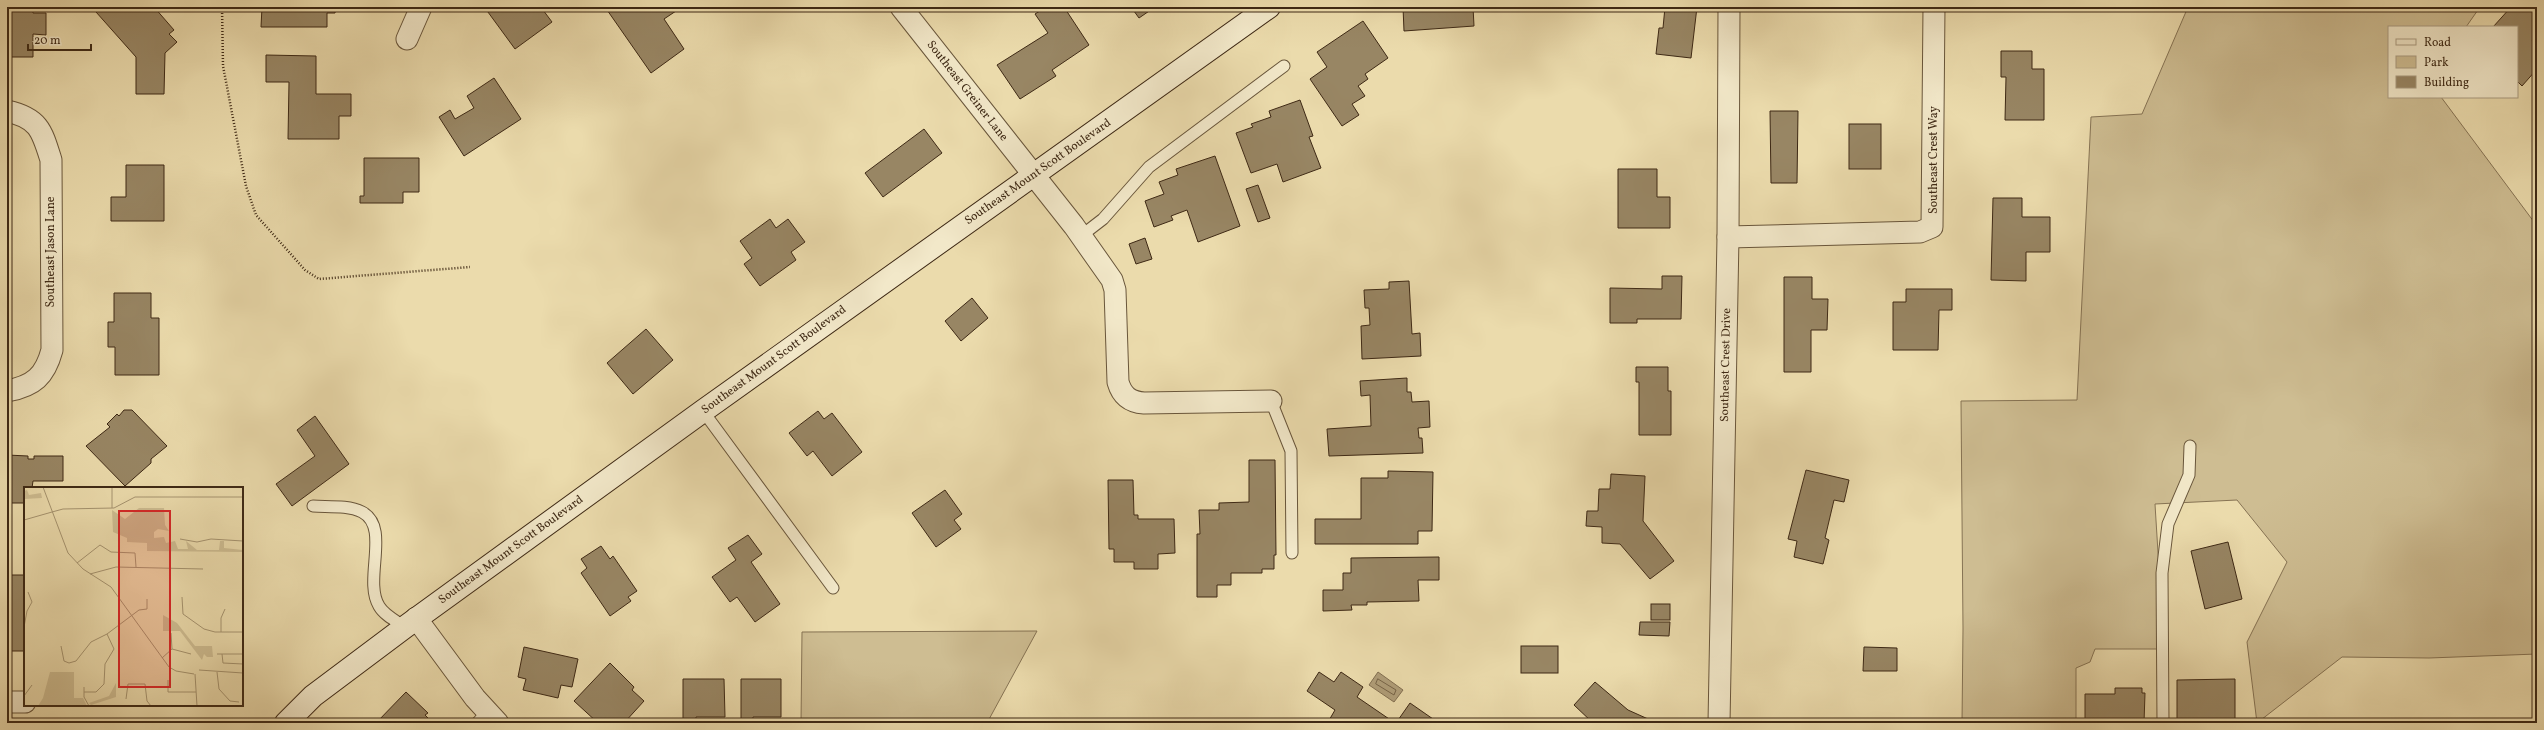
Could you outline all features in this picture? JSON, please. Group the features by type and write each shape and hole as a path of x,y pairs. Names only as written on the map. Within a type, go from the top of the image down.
{"main road":[{"name":"Southeast Mount Scott Boulevard","path":"286,723 313,696 410,623 703,411 1270,7"}],"street":[{"path":"407,39 421,7"},
{"name":"Southeast Greiner Lane","path":"900,7 1081,236 1112,280 1115,290 1118,382 1120,390 1127,398 1135,402 1144,403 1272,401"},
{"name":"Southeast Crest Drive","path":"1719,723 1728,237 1729,7"},
{"name":"Southeast Crest Way","path":"1728,237 1920,232 1932,227 1934,7"},
{"name":"Southeast Jason Lane","path":"7,112 29,117 42,134 51,160 52,342 47,368 35,381 7,391"},
{"path":"410,623 487,720"},
{"path":"7,702 24,702"}],"lane":[{"path":"1081,236 1103,219 1148,167 1284,66"},
{"path":"1272,401 1291,451 1292,553"},
{"path":"703,411 833,588"},
{"path":"2163,723 2163,565 2168,524 2189,475 2190,446"},
{"path":"313,506 348,508 362,512 370,520 377,538 373,570 375,598 384,613 410,623"}],"path":[{"path":"222,7 223,66 246,186 256,215 304,270 319,279 470,267"}],"green space":[{"path":"2188,7 2480,7 2467,26 2388,26 2388,98 2442,98 2537,226 2537,654 2429,658 2342,657 2257,723 2247,642 2287,562 2237,500 2155,504 2164,649 2095,649 2090,662 2076,668 2076,723 1962,723 1963,629 1961,401 2077,400 2091,117 2142,114"},
{"path":"1037,631 987,723 801,723 802,632"}],"water":[{"path":"1378,672 1403,690 1394,702 1369,685"}],"building":[{"path":"7,7 33,9 33,13 46,13 46,35 33,34 33,57 9,57"},
{"path":"102,7 154,7 174,30 169,34 177,42 165,53 164,94 136,94 136,57 96,12"},
{"path":"262,7 336,7 335,13 327,13 327,27 261,27"},
{"path":"548,7 543,10 552,22 515,49 485,8"},
{"path":"605,7 682,7 664,19 684,49 651,73"},
{"path":"1046,7 1064,7 1089,45 1052,70 1056,76 1020,99 997,65 1048,33 1035,14"},
{"path":"1131,7 1155,7 1139,18"},
{"path":"1403,7 1473,7 1474,26 1404,31"},
{"path":"1665,7 1697,7 1691,58 1656,54 1659,28 1663,28"},
{"path":"2511,7 2537,7 2537,35 2532,41 2537,46 2537,69 2522,86 2518,82 2518,26 2494,26"},
{"path":"1363,21 1388,58 1365,74 1368,79 1358,86 1365,96 1352,104 1359,115 1342,126 1310,79 1327,67 1317,52"},
{"path":"2001,51 2032,51 2032,69 2044,69 2044,120 2005,120 2006,77 2001,77"},
{"path":"266,55 316,56 316,94 351,94 351,116 339,116 339,139 288,139 289,82 266,82"},
{"path":"494,78 521,119 464,156 439,117 450,110 455,119 474,108 467,96"},
{"path":"1300,100 1313,136 1309,137 1321,168 1283,182 1277,164 1251,173 1236,133 1253,127 1251,124 1271,117 1269,111"},
{"path":"1770,111 1798,111 1797,183 1771,183"},
{"path":"1849,124 1881,124 1881,169 1849,169"},
{"path":"924,129 942,153 883,197 865,173"},
{"path":"1215,156 1240,226 1198,242 1187,210 1171,216 1173,220 1154,227 1145,201 1164,194 1159,182 1178,175 1176,169"},
{"path":"364,158 419,158 419,192 403,192 403,203 360,203 360,196 364,196"},
{"path":"126,165 164,165 164,221 111,221 111,197 126,197"},
{"path":"1618,169 1657,169 1657,197 1670,197 1670,228 1618,228"},
{"path":"1258,185 1270,218 1258,222 1246,189"},
{"path":"1993,198 2022,198 2022,217 2050,217 2050,252 2026,252 2026,281 1991,280"},
{"path":"770,219 776,228 788,219 805,242 791,252 796,260 760,286 744,264 752,258 740,241"},
{"path":"1145,238 1152,259 1136,264 1129,244"},
{"path":"1662,276 1682,276 1681,319 1637,319 1637,323 1610,323 1610,288 1662,289"},
{"path":"1784,277 1812,277 1812,299 1828,299 1827,330 1811,330 1811,372 1784,372"},
{"path":"1409,281 1412,334 1420,333 1421,356 1362,359 1361,326 1370,325 1369,308 1365,308 1364,290 1389,289 1389,282"},
{"path":"1906,289 1952,289 1952,310 1939,310 1938,350 1893,350 1893,302 1906,302"},
{"path":"114,293 151,293 151,318 159,318 159,375 115,375 115,347 108,347 108,322 114,322"},
{"path":"972,298 988,318 961,341 945,321"},
{"path":"646,329 673,360 633,394 607,363"},
{"path":"1636,367 1668,367 1668,391 1671,391 1671,435 1639,435 1639,382 1636,382"},
{"path":"1407,378 1407,392 1411,392 1412,402 1429,401 1430,427 1418,428 1419,438 1422,438 1423,453 1329,456 1327,429 1371,426 1370,395 1361,396 1360,381"},
{"path":"124,410 132,410 167,446 151,459 151,463 125,486 86,446 110,427 107,424 117,414 119,416"},
{"path":"818,411 824,419 832,413 862,452 832,476 813,451 807,456 789,433"},
{"path":"315,416 349,464 292,506 276,484 315,456 297,430"},
{"path":"7,455 28,456 28,459 34,459 34,456 63,456 63,481 33,481 32,487 24,487 24,503 7,503"},
{"path":"1249,460 1275,460 1276,555 1274,555 1274,569 1262,569 1262,573 1231,573 1231,585 1217,585 1217,597 1197,597 1197,534 1200,534 1199,510 1219,510 1219,503 1249,502"},
{"path":"1806,470 1849,480 1844,502 1834,500 1825,538 1829,540 1823,564 1794,557 1797,541 1788,539"},
{"path":"1388,471 1433,472 1432,531 1418,531 1418,544 1315,544 1315,519 1361,519 1361,478 1388,478"},
{"path":"1611,474 1645,476 1643,521 1674,561 1650,579 1620,544 1602,543 1602,527 1586,526 1587,511 1598,511 1599,489 1610,489"},
{"path":"1108,480 1133,480 1134,515 1138,515 1138,519 1174,519 1175,553 1158,554 1158,569 1134,569 1134,562 1114,562 1114,549 1109,549"},
{"path":"945,490 962,514 954,520 961,529 936,547 912,513"},
{"path":"748,535 762,554 751,562 780,604 755,622 737,597 730,602 712,577 736,560 728,548"},
{"path":"2228,542 2242,599 2205,609 2191,551"},
{"path":"601,546 610,559 613,556 637,591 628,597 631,601 610,616 581,573 587,568 581,559"},
{"path":"1439,557 1439,580 1418,580 1419,601 1367,602 1367,605 1351,605 1352,610 1323,611 1323,590 1343,590 1343,573 1351,573 1351,558"},
{"path":"7,575 24,575 24,651 11,651 11,654 7,654"},
{"path":"1651,604 1670,604 1670,620 1651,620"},
{"path":"1640,622 1670,622 1669,636 1639,635"},
{"path":"1521,646 1558,646 1558,673 1521,673"},
{"path":"524,647 578,659 572,687 561,685 558,698 523,690 526,679 518,677"},
{"path":"1864,647 1897,648 1897,671 1863,671"},
{"path":"610,663 634,687 632,690 644,701 624,723 598,723 574,701"},
{"path":"1319,672 1334,682 1341,672 1363,687 1357,697 1395,723 1328,722 1335,710 1307,691"},
{"path":"683,679 724,679 725,717 696,717 696,723 683,723"},
{"path":"741,679 781,679 781,717 753,717 753,723 741,723"},
{"path":"2235,679 2235,722 2177,722 2177,680"},
{"path":"1595,682 1628,710 1657,723 1593,723 1574,705"},
{"path":"2115,688 2142,688 2142,693 2145,693 2144,723 2085,723 2085,694 2115,694"},
{"path":"406,692 428,713 425,715 433,723 376,723"},
{"path":"1410,703 1433,719 1430,723 1396,723"}]}
